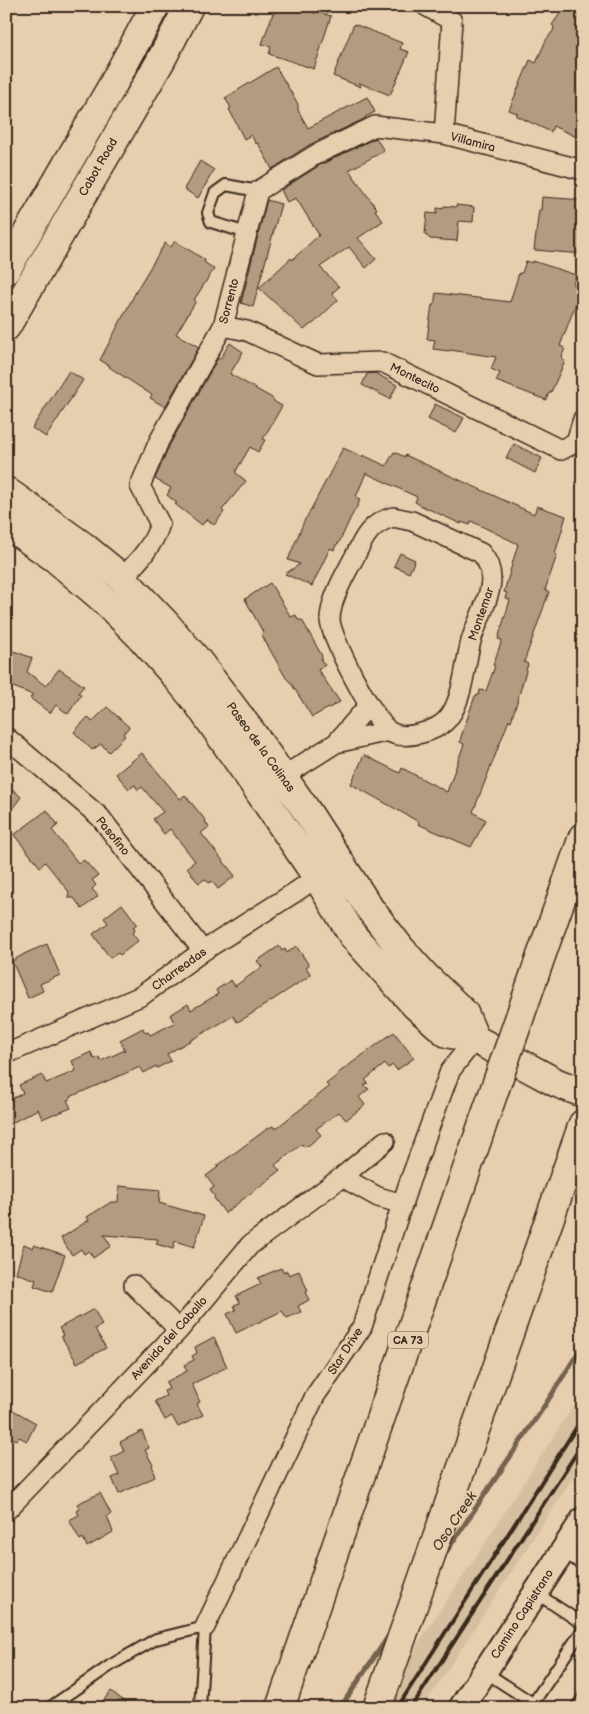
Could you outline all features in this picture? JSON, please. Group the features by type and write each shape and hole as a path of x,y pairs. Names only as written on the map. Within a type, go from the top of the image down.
{"main road":[{"path":"6,270 111,88 155,6"},
{"name":"Cabot Road","path":"6,328 160,62 189,6"},
{"name":"Paseo de la Colinas","path":"6,491 83,546 122,578 197,660 252,732 370,909 426,977 464,1013 475,1039"},
{"name":"Paseo de la Colinas","path":"6,524 55,558 103,599 139,635 198,702 317,877 353,936 415,1005 447,1033 475,1039 557,1083 583,1093"},
{"path":"198,702 237,739 256,764 282,777"},
{"name":"CA 73","path":"280,1708 583,837"},
{"path":"377,1708 583,1124"}],"street":[{"name":"Villamira","path":"430,7 452,21 444,134 583,170"},
{"path":"258,191 316,155 375,126 444,134"},
{"name":"Sorrento","path":"122,578 138,562 156,537 160,524 140,486 159,441 224,326 258,191"},
{"name":"Montecito","path":"224,326 247,331 318,364 382,362 561,450 576,442 583,419"},
{"name":"Montemar","path":"392,517 401,518 440,533 481,553 490,566 492,583 471,640 459,691 452,712 447,720 428,732 402,735 389,731 369,705 337,645 331,627 332,611 346,574 368,532 375,524 384,519 392,517"},
{"path":"282,777 336,743 369,705"},
{"path":"336,743 389,731"},
{"name":"Pasofino","path":"6,737 100,817 203,951"},
{"name":"Charreadas","path":"6,1054 141,996 203,951 339,862"},
{"name":"Star Drive","path":"206,1627 315,1396 362,1327 450,1071 475,1039"},
{"name":"Avenida del Caballo","path":"6,1511 179,1330 250,1245 342,1178 385,1141"},
{"path":"342,1178 378,1198 403,1204"},
{"path":"134,1285 179,1330"},
{"name":"Camino Capistrano","path":"461,1708 583,1520"}],"lane":[{"path":"247,233 210,222 208,213 215,193 226,185 258,191"},
{"path":"562,1552 583,1565"},
{"path":"536,1593 583,1624"},
{"path":"49,1708 111,1665 156,1639 206,1627 200,1708"},
{"path":"485,1672 534,1705 534,1702 583,1628"},
{"path":"576,1708 583,1698"}],"shaded area":[{"path":"583,1391 583,1462 423,1708 374,1708 470,1566"}],"building":[{"path":"278,6 294,6 331,16 314,69 269,54 271,47 262,44 273,13 275,13"},
{"path":"565,6 583,6 583,76 580,82 583,84 583,140 553,126 551,132 517,116 517,113 509,110 530,60 536,63 546,40 553,31 554,27 552,25"},
{"path":"354,24 402,43 400,49 409,52 390,95 359,83 361,87 333,76"},
{"path":"276,67 298,104 298,110 308,128 367,97 375,112 309,145 272,169 258,143 256,144 251,135 244,139 225,98"},
{"path":"376,138 384,151 349,170 377,209 375,210 383,221 358,238 376,259 366,268 349,247 320,267 339,287 332,293 338,300 304,330 259,288 319,235 296,198 287,202 281,190 320,165"},
{"path":"200,161 214,170 198,198 184,189"},
{"path":"542,197 583,200 583,254 534,250"},
{"path":"267,200 281,204 253,307 241,303"},
{"path":"456,205 474,207 473,222 459,221 457,241 430,239 425,234 427,213 437,214 437,208 443,209 444,206 456,207"},
{"path":"175,241 205,260 204,262 214,269 194,300 196,301 176,334 199,347 165,407 150,398 152,395 100,360 139,286 165,243 171,247"},
{"path":"526,261 533,263 533,261 576,275 573,284 582,287 560,346 565,348 562,360 565,361 546,400 496,381 500,373 491,369 496,357 433,349 435,340 427,339 432,305 434,305 436,293 510,302 519,273 522,273"},
{"path":"230,343 243,352 230,374 272,398 282,406 263,439 265,440 258,452 250,447 236,471 246,481 222,510 224,512 214,525 207,519 202,525 175,504 177,503 167,495 171,488 155,479 169,446 218,358 220,359"},
{"path":"69,371 83,380 46,437 32,428"},
{"path":"375,373 397,385 390,399 362,385 367,374"},
{"path":"435,404 464,418 456,433 428,419"},
{"path":"514,444 542,458 535,473 506,458"},
{"path":"343,448 386,466 394,452 405,457 405,455 534,514 537,506 566,516 555,554 557,555 545,590 549,592 524,662 528,664 517,702 473,812 486,820 471,847 418,824 419,822 351,784 364,755 400,773 402,768 447,792 464,744 460,742 461,737 475,696 479,695 480,690 486,691 495,666 493,665 502,640 498,639 510,600 505,598 507,593 504,592 518,544 471,521 470,525 461,522 461,524 422,506 415,502 417,497 366,473 356,497 360,499 358,505 339,543 334,550 330,548 312,586 285,574 300,564 288,560 305,519"},
{"path":"400,553 415,560 409,573 394,566"},
{"path":"270,583 291,617 296,615 298,620 302,620 325,665 318,670 340,702 312,717 286,678 265,641 262,635 264,634 245,599"},
{"path":"6,648 32,658 27,672 46,686 59,669 84,686 78,693 81,695 68,714 56,705 50,713 30,698 33,695 6,684"},
{"path":"107,707 129,727 123,734 125,736 109,752 101,744 92,750 74,732 88,717 92,722"},
{"path":"142,753 180,799 185,795 206,821 209,827 201,833 235,876 218,889 212,881 209,883 205,879 199,883 196,880 187,867 195,861 170,829 164,834 153,819 163,812 142,787 138,790 135,785 129,789 116,774"},
{"path":"6,783 21,797 6,817"},
{"path":"47,810 58,825 52,830 79,864 84,860 98,876 92,880 96,885 92,889 98,896 82,909 74,898 68,898 69,892 45,862 40,867 14,835"},
{"path":"122,904 137,924 133,927 135,930 132,933 138,941 120,955 118,953 110,958 93,934 108,923 104,918"},
{"path":"47,944 60,975 40,984 43,991 28,998 12,961"},
{"path":"279,946 282,951 285,949 287,953 296,946 309,965 306,967 311,975 245,1018 237,1022 233,1016 167,1054 171,1061 157,1068 156,1066 144,1073 140,1067 70,1097 67,1100 71,1108 42,1119 38,1109 6,1126 6,1102 23,1093 19,1085 42,1075 46,1083 76,1071 72,1061 91,1052 94,1059 99,1057 101,1061 125,1050 120,1040 143,1028 145,1033 148,1032 150,1035 175,1023 170,1015 188,1004 191,1010 218,994 216,990 231,980 235,986 262,967 257,961"},
{"path":"394,1032 414,1058 397,1070 393,1065 388,1068 385,1064 365,1080 368,1083 364,1086 369,1089 359,1097 365,1105 346,1120 339,1112 316,1129 321,1135 309,1145 304,1147 302,1144 275,1165 280,1171 225,1213 214,1198 210,1190 214,1187 206,1176 267,1129 273,1126 275,1129 329,1087 326,1084 337,1074"},
{"path":"119,1186 160,1190 159,1203 204,1216 194,1247 175,1241 173,1249 156,1244 158,1239 104,1235 111,1246 93,1258 89,1251 84,1254 81,1249 72,1255 61,1238 89,1220 87,1217 111,1202 118,1202"},
{"path":"24,1244 33,1248 34,1245 65,1255 52,1292 34,1286 36,1280 16,1273"},
{"path":"281,1268 283,1272 287,1271 289,1275 299,1271 308,1291 305,1292 309,1300 298,1306 301,1312 287,1318 282,1311 236,1333 227,1314 236,1310 234,1305 240,1303 236,1296 261,1284 258,1278"},
{"path":"94,1309 102,1325 95,1329 106,1348 77,1363 61,1336 63,1335 59,1328"},
{"path":"214,1337 227,1367 192,1384 200,1402 197,1404 203,1415 178,1427 172,1416 165,1420 155,1401 166,1396 164,1391 169,1389 166,1382 187,1371 184,1365 194,1360 192,1356 197,1353 195,1347"},
{"path":"6,1406 36,1423 27,1441 19,1437 17,1440 6,1435"},
{"path":"142,1431 149,1448 145,1450 153,1465 155,1477 119,1494 112,1478 119,1475 111,1458 124,1451 120,1442"},
{"path":"100,1493 111,1514 107,1516 113,1532 87,1547 83,1538 80,1540 69,1520 79,1515 77,1511 80,1509 77,1504"},
{"path":"111,1691 133,1708 97,1708"}],"waterway":[{"name":"Oso Creek","path":"444,1555 583,1345"},
{"name":"Oso Creek","path":"340,1708 390,1634"}],"railway":[{"path":"397,1708 583,1417"},
{"path":"411,1708 583,1443"}]}
